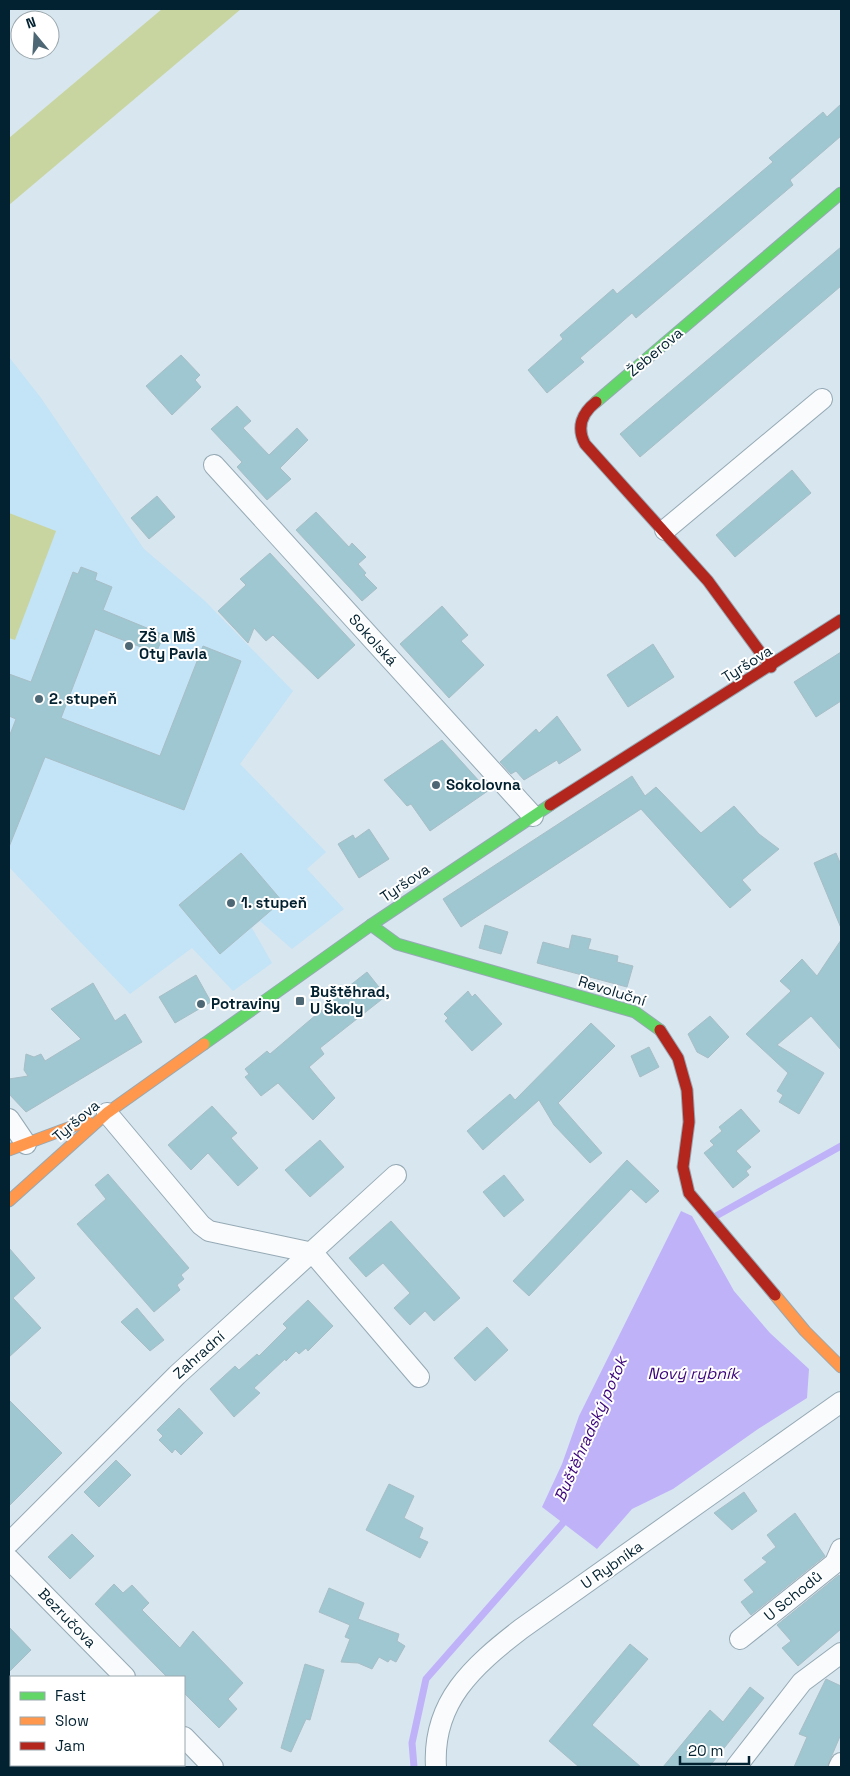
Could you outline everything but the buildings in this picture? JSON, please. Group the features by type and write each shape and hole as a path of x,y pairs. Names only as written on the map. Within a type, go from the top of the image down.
{"street":[{"name":"Žeberova","path":"770,667 725,601 665,530 582,440 579,432 582,417 587,409 841,193"},
{"path":"665,530 822,399"},
{"name":"Sokolská","path":"214,465 533,816"},
{"name":"Tyršova","path":"9,1201 107,1113 371,925 533,816 770,667 841,620"},
{"name":"Revoluční","path":"371,925 397,944 635,1012 657,1025 680,1065 687,1086 690,1119 683,1171 689,1193 811,1338 841,1367"},
{"path":"9,1119 17,1147 107,1113 201,1225 209,1232 313,1253 419,1377"},
{"name":"Zahradní","path":"9,1543 177,1375 313,1253 396,1175"},
{"name":"U Rybníka","path":"436,1767 437,1748 444,1714 453,1694 479,1663 521,1629 841,1402"},
{"name":"U Schodů","path":"740,1639 835,1563 841,1549"},
{"name":"Bezručova","path":"9,1559 124,1676"},
{"path":"736,1767 802,1682 841,1653"},
{"path":"185,1738 214,1767"},
{"path":"840,1767 841,1763"}],"shaded area":[{"name":"ZŠ a MŠ Oty Pavla","path":"9,357 41,398 144,549 205,601 293,691 240,764 326,852 307,869 344,909 292,949 260,921 252,928 272,963 233,991 192,948 130,994 9,867"}],"green space":[{"path":"162,9 241,9 9,205 9,138"},
{"path":"9,513 56,531 15,640 9,638"}],"water":[{"name":"Nový rybník","path":"681,1211 692,1216 734,1291 770,1333 809,1369 807,1398 758,1429 673,1489 632,1509 597,1549 542,1507 562,1464 579,1416"}],"waterway":[{"name":"Buštěhradský potok","path":"716,1216 841,1146"},
{"name":"Buštěhradský potok","path":"414,1767 412,1743 426,1679 563,1523 567,1514"}],"traffic: fast":[{"path":"596,402 841,193"},
{"path":"204,1044 371,925 550,805"},
{"path":"371,925 397,944 635,1012 660,1030"}],"traffic: slow":[{"path":"9,1201 107,1113 204,1044"},
{"path":"9,1150 87,1121"},
{"path":"775,1295 805,1331 841,1367"}],"traffic: jam":[{"path":"596,402 587,411 582,421 581,432 585,444 708,581 771,667"},
{"path":"550,805 841,620"},
{"path":"660,1030 678,1058 687,1090 689,1122 683,1167 689,1193 775,1295"}],"place":[{"name":"ZŠ a MŠ Oty Pavla","path":"129,646"},
{"name":"2. stupeň","path":"39,699"},
{"name":"Sokolovna","path":"436,785"},
{"name":"1. stupeň","path":"231,903"},
{"name":"Buštěhrad, U Školy","path":"300,1001"},
{"name":"Potraviny","path":"201,1004"}]}
